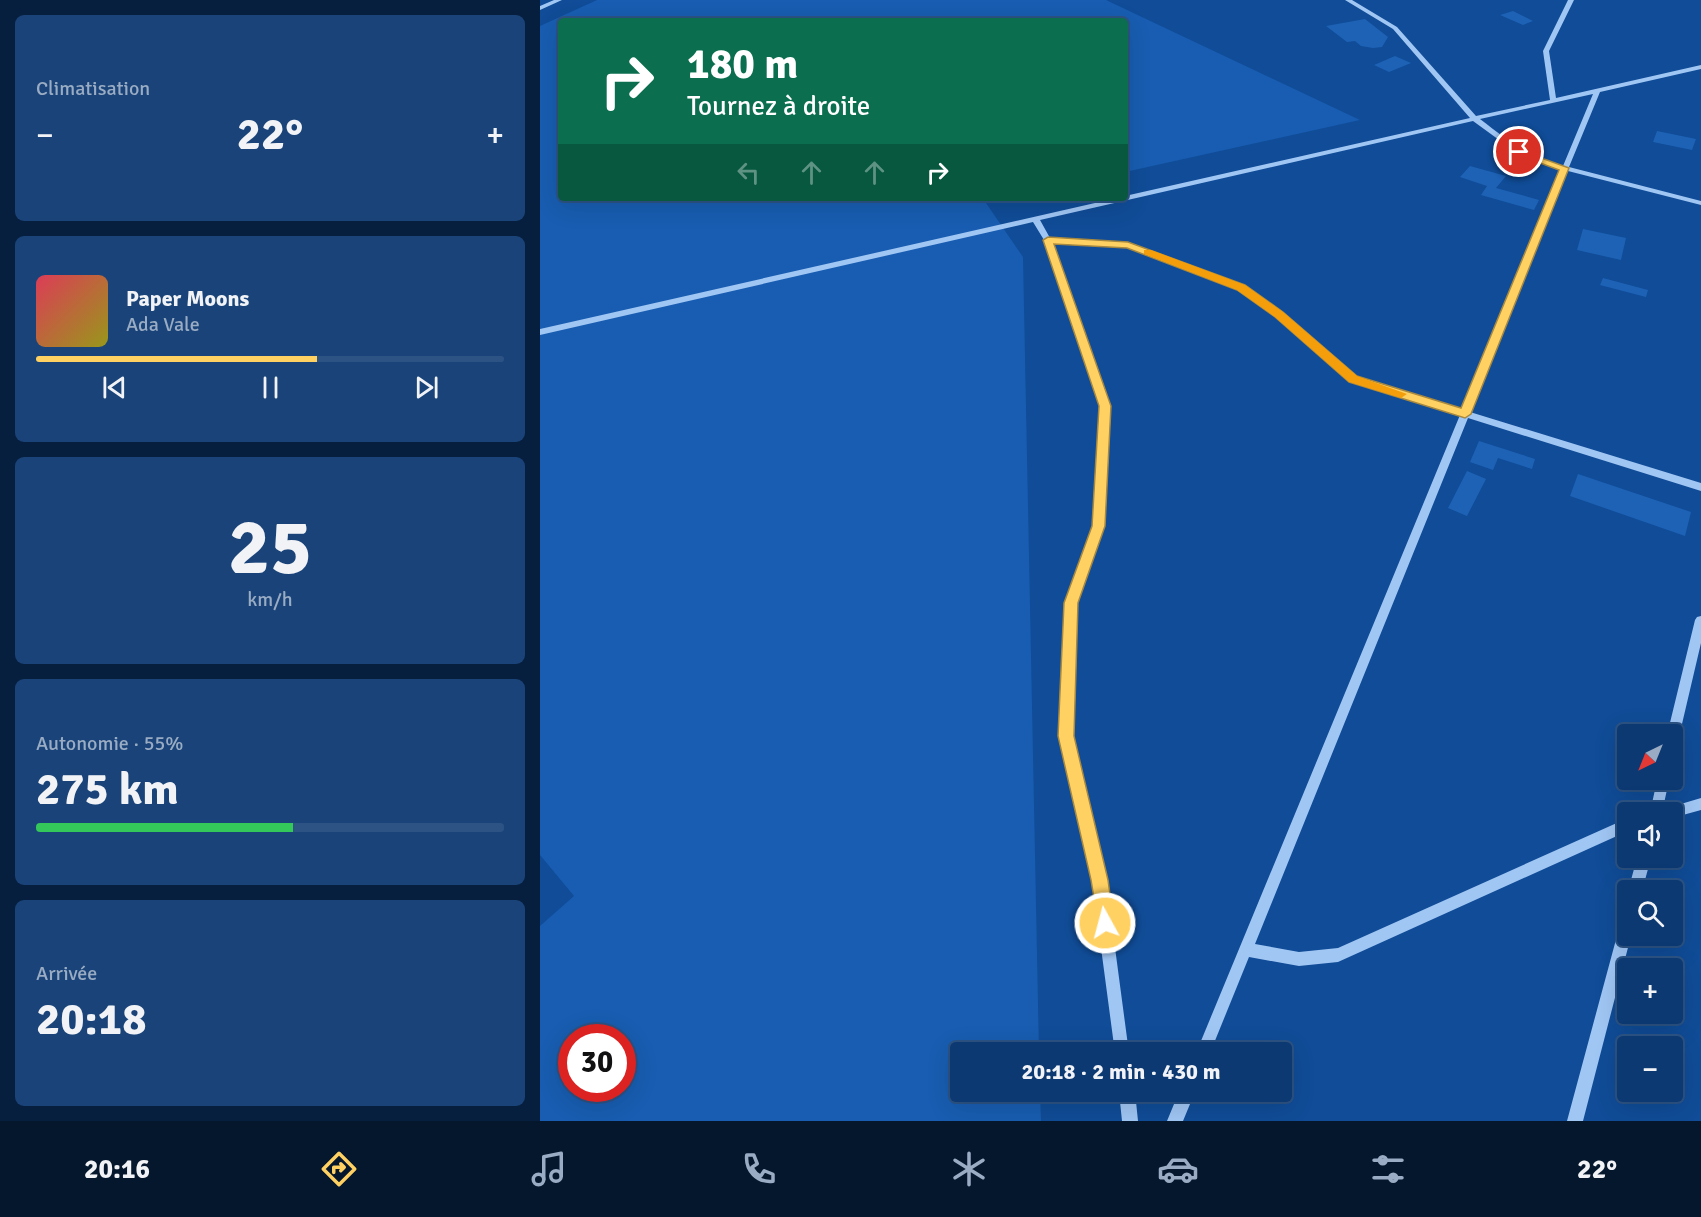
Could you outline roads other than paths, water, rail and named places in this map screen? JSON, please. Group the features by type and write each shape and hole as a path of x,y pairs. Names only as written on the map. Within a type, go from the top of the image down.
{"street":[{"path":"540,8 559,0"},
{"path":"1348,0 1395,28 1476,119 1519,152 1564,168 1701,203"},
{"path":"1553,101 1546,51 1571,0"},
{"path":"1128,198 1701,68"},
{"path":"1207,1042 1564,168 1598,91"},
{"path":"540,332 1114,201"},
{"path":"1035,219 1048,240 1105,406 1099,526 1071,603 1066,736 1100,880 1121,1042"},
{"path":"1048,240 1128,245 1241,287 1279,314 1353,379 1701,487"},
{"path":"1676,724 1701,620"},
{"path":"1683,809 1701,804"},
{"path":"1245,949 1299,959 1338,955 1617,829"},
{"path":"1575,1121 1621,946"},
{"path":"1128,1102 1130,1121"},
{"path":"1175,1121 1182,1102"}]}
